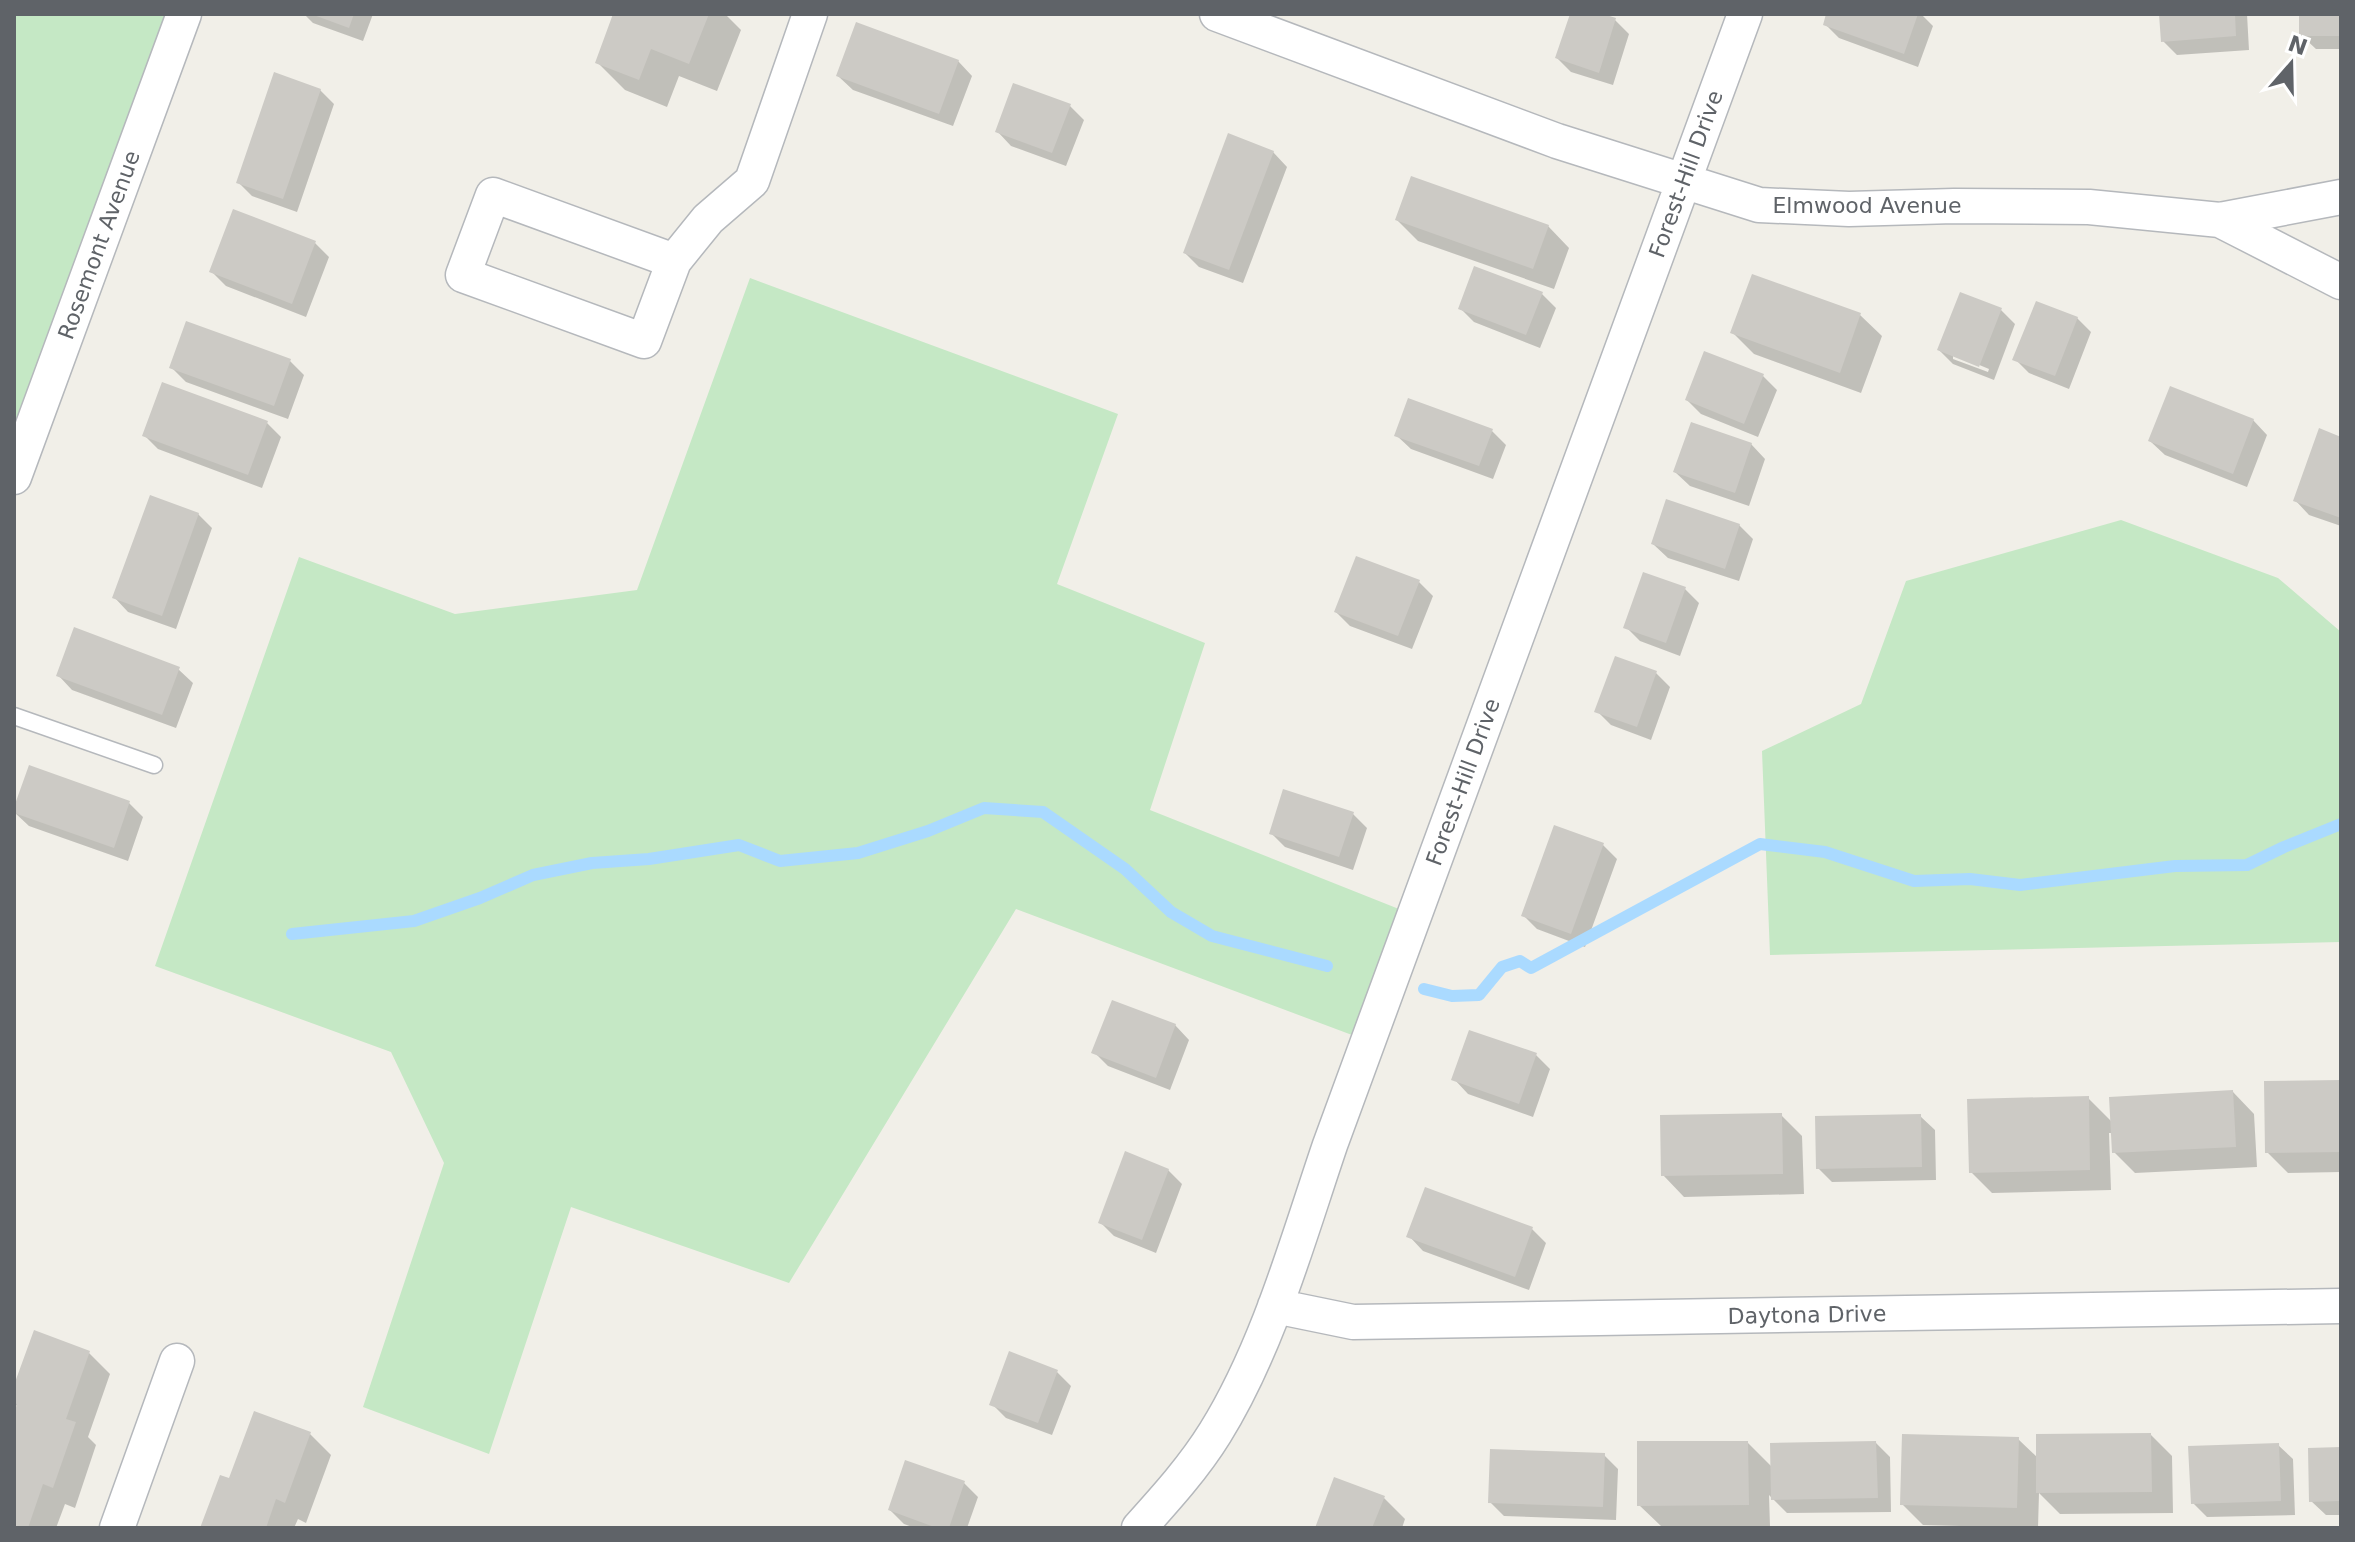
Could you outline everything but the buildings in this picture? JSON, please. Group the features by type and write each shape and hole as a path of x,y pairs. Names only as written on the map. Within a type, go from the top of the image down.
{"street":[{"name":"Rosemont Avenue","path":"14,477 184,14"},
{"path":"674,261 493,195 463,275 644,341 674,261 708,219 752,181 810,14"},
{"name":"Elmwood Avenue","path":"1217,14 1557,141 1759,205 1849,209 2089,207 2220,220 2341,282"},
{"name":"Forest-Hill Drive","path":"1139,1528 1215,1434 1275,1306 1330,1145 1745,14"},
{"path":"2220,220 2341,197"},
{"name":"Daytona Drive","path":"1275,1306 1353,1322 2341,1306"},
{"path":"117,1528 177,1361"}],"lane":[{"path":"14,716 154,765"}],"green space":[{"path":"14,14 184,14 14,477"},
{"path":"750,278 1118,414 1057,584 1205,643 1150,810 1414,915 1368,1041 1016,909 789,1283 571,1207 489,1454 363,1407 444,1163 391,1052 155,966 299,557 455,614 637,590"},
{"path":"2121,520 2278,578 2341,632 2341,942 1770,955 1762,751 1861,704 1906,581"}],"waterway":[{"path":"292,934 414,921 533,875 592,863 649,859 739,845 780,861 858,853 928,831 984,808 1043,812 1125,869 1171,912 1212,936 1327,966"},
{"path":"1424,989 1452,996 1479,995 1502,967 1520,961 1531,968 1760,844 1825,852 1914,881 1970,879 2020,885 2175,866 2247,865 2341,824"}]}
